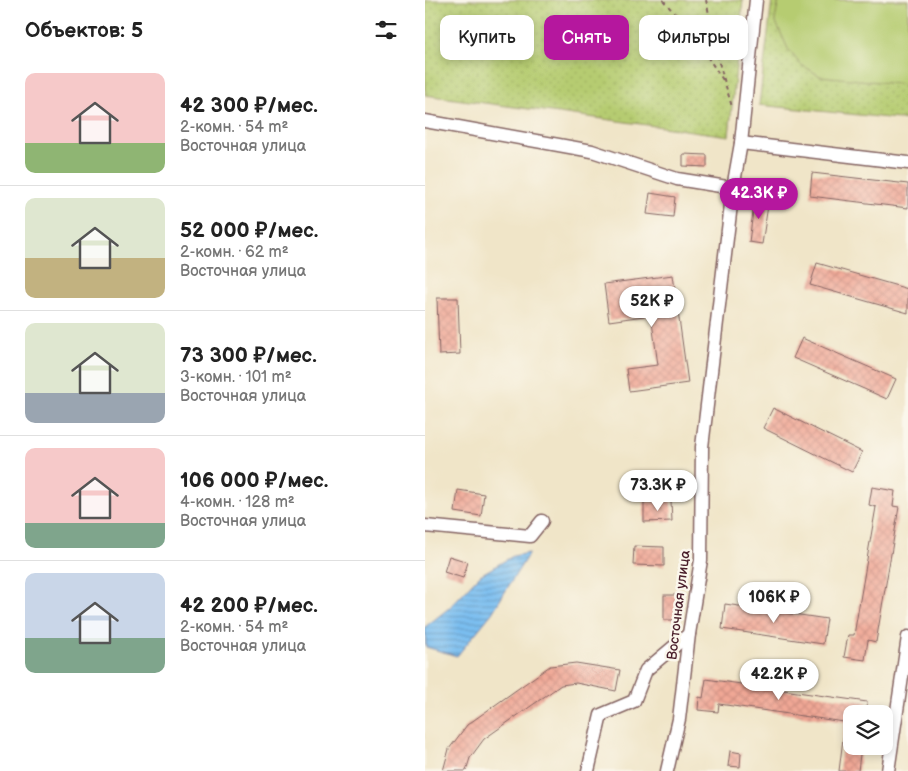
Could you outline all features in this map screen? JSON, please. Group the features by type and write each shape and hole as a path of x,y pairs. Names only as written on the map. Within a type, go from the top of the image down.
{"street":[{"name":"Восточная улица","path":"667,771 679,719 689,634 701,560 702,447 733,188 741,143 756,0"},
{"path":"425,121 591,151 677,179 733,188"},
{"path":"741,143 908,163"},
{"path":"425,526 530,536 542,521"},
{"path":"588,771 601,715 634,701 646,670 689,634"},
{"path":"888,771 903,696 908,637"}],"path":[{"path":"663,0 690,31 725,82"},
{"path":"706,0 732,108"}],"green space":[{"path":"425,0 743,0 741,15 639,15 639,60 737,60 729,136 425,95"},
{"path":"772,0 908,0 908,120 759,105"},
{"path":"779,0 908,0 908,85 820,76 800,64 788,49 775,20"}],"water":[{"path":"529,553 492,613 457,656 426,647 425,627 449,608 480,575 513,556"}],"building":[{"path":"683,154 707,155 707,167 683,166"},
{"path":"812,173 908,184 908,208 810,196"},
{"path":"650,193 675,197 673,217 647,214"},
{"path":"755,197 769,199 762,244 749,242"},
{"path":"817,263 908,289 908,313 810,285"},
{"path":"673,275 688,383 629,391 626,369 658,365 651,315 609,321 604,284"},
{"path":"437,298 458,298 460,354 439,355"},
{"path":"802,338 896,379 887,399 793,358"},
{"path":"773,408 862,452 852,472 763,428"},
{"path":"872,487 895,491 893,506 899,507 876,642 868,640 865,660 844,657 848,635 854,635 876,507 869,505"},
{"path":"458,490 484,494 481,516 455,512"},
{"path":"671,501 672,521 644,522 644,502"},
{"path":"634,546 664,547 664,566 633,565"},
{"path":"449,556 468,562 463,578 444,572"},
{"path":"664,595 680,595 680,620 664,620"},
{"path":"725,604 827,619 823,644 722,629"},
{"path":"576,663 620,670 616,691 576,683 561,685 484,739 470,758 466,771 443,771 449,749 467,725 550,666"},
{"path":"706,679 867,702 867,705 843,705 843,722 719,704 718,712 698,710 699,697 703,698"},
{"path":"843,739 843,755 860,755 858,771 839,771"},
{"path":"730,751 741,753 740,767 728,766"}]}
